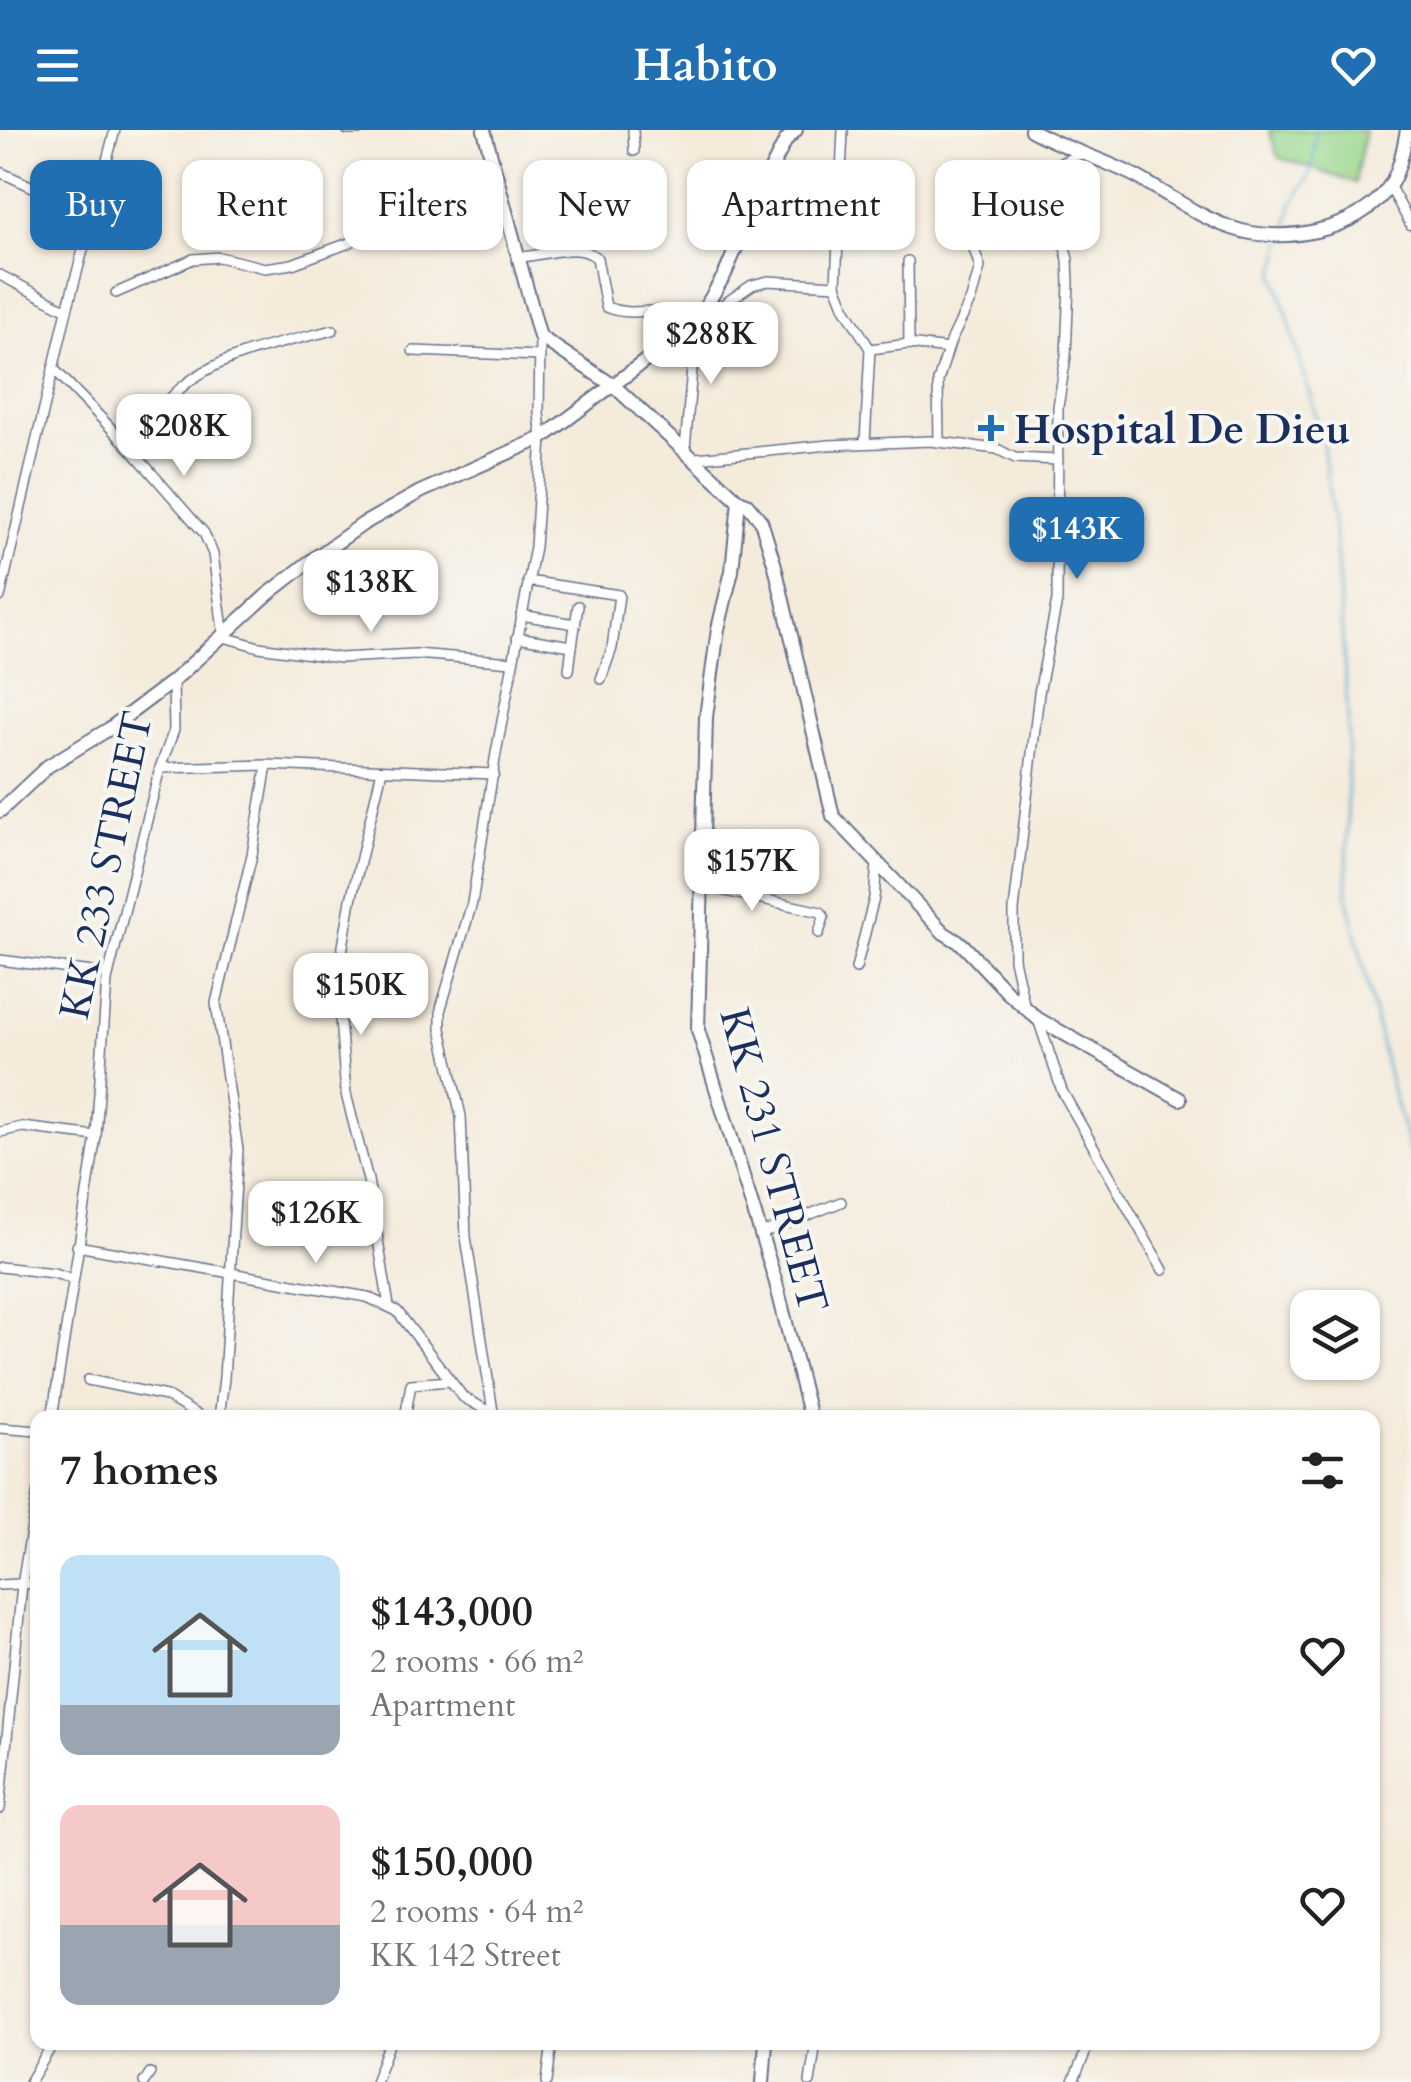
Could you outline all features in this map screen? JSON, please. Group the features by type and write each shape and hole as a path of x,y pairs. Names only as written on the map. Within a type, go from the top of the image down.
{"street":[{"path":"108,160 115,130"},
{"path":"346,130 359,130"},
{"path":"484,130 493,160"},
{"path":"633,130 634,151"},
{"path":"684,448 696,323 725,274 786,140 796,130"},
{"path":"843,130 836,285 844,308 870,350 866,444"},
{"path":"1036,131 1135,176 1232,229 1256,234 1319,231 1360,213 1390,186 1408,130"},
{"path":"1024,1004 1014,959 1013,926 1039,693 1056,602 1058,408 1066,356 1068,259 1038,173 1083,153"},
{"path":"0,172 30,186"},
{"path":"1390,186 1411,225"},
{"path":"492,1410 466,1237 461,1116 441,1029 440,1008 472,903 535,547 542,438 540,337 503,196"},
{"path":"116,293 194,259 219,257 265,268 292,264 343,246"},
{"path":"519,257 579,248 591,252 597,258 606,307 620,312 678,310 696,323"},
{"path":"0,597 84,250"},
{"path":"939,441 938,381 980,267 974,250"},
{"path":"908,261 909,344"},
{"path":"0,275 67,310"},
{"path":"0,812 48,766 109,729 173,682 267,595 363,524 429,487 542,438 752,285 836,285"},
{"path":"129,447 178,391 210,369 268,347 334,330"},
{"path":"540,337 614,386 739,501 748,504 761,521 833,816 944,933 962,944 1038,1019 1180,1100"},
{"path":"870,350 909,344 948,350"},
{"path":"412,351 540,356"},
{"path":"53,368 129,447 210,544 224,637"},
{"path":"696,458 939,441 997,449 1015,458 1058,460"},
{"name":"KK 231 STREET","path":"739,501 732,570 718,629 706,717 698,1030 762,1234 808,1410"},
{"path":"528,581 619,595 612,648 601,678"},
{"path":"569,670 578,606"},
{"path":"521,615 576,624"},
{"path":"224,637 273,650 340,658 416,654 512,662"},
{"path":"517,637 572,646"},
{"name":"KK 233 STREET","path":"53,1410 96,1136 108,974 160,768 174,730 173,682"},
{"path":"160,768 267,765 494,774"},
{"path":"220,1410 238,1150 216,1003 252,855 267,765"},
{"path":"382,770 337,981 346,1094 368,1180 388,1306"},
{"path":"856,968 874,898 878,864"},
{"path":"702,886 821,912 824,917 819,933"},
{"path":"0,960 108,974"},
{"path":"1038,1019 1062,1090 1163,1270"},
{"path":"0,1132 22,1127 96,1136"},
{"path":"762,1234 841,1202"},
{"path":"78,1246 367,1297 397,1312 463,1397 484,1410"},
{"path":"0,1267 73,1279"},
{"path":"88,1380 166,1396 189,1410"},
{"path":"407,1410 411,1384 450,1381"},
{"path":"0,1428 30,1430"},
{"path":"0,1809 30,1538"},
{"path":"0,1586 30,1584"},
{"path":"30,2082 49,2050"},
{"path":"374,2082 387,2050"},
{"path":"547,2082 551,2050"},
{"path":"763,2082 765,2050"},
{"path":"810,2082 815,2050"},
{"path":"1073,2082 1086,2051"}],"green space":[{"path":"1269,130 1365,130 1355,183 1278,157"}],"waterway":[{"path":"1287,228 1292,205 1312,169 1316,130"},
{"path":"1283,241 1275,273 1322,437 1336,546 1348,717 1347,894 1411,1157"}],"place":[{"name":"Hospital De Dieu","path":"991,428"}]}
